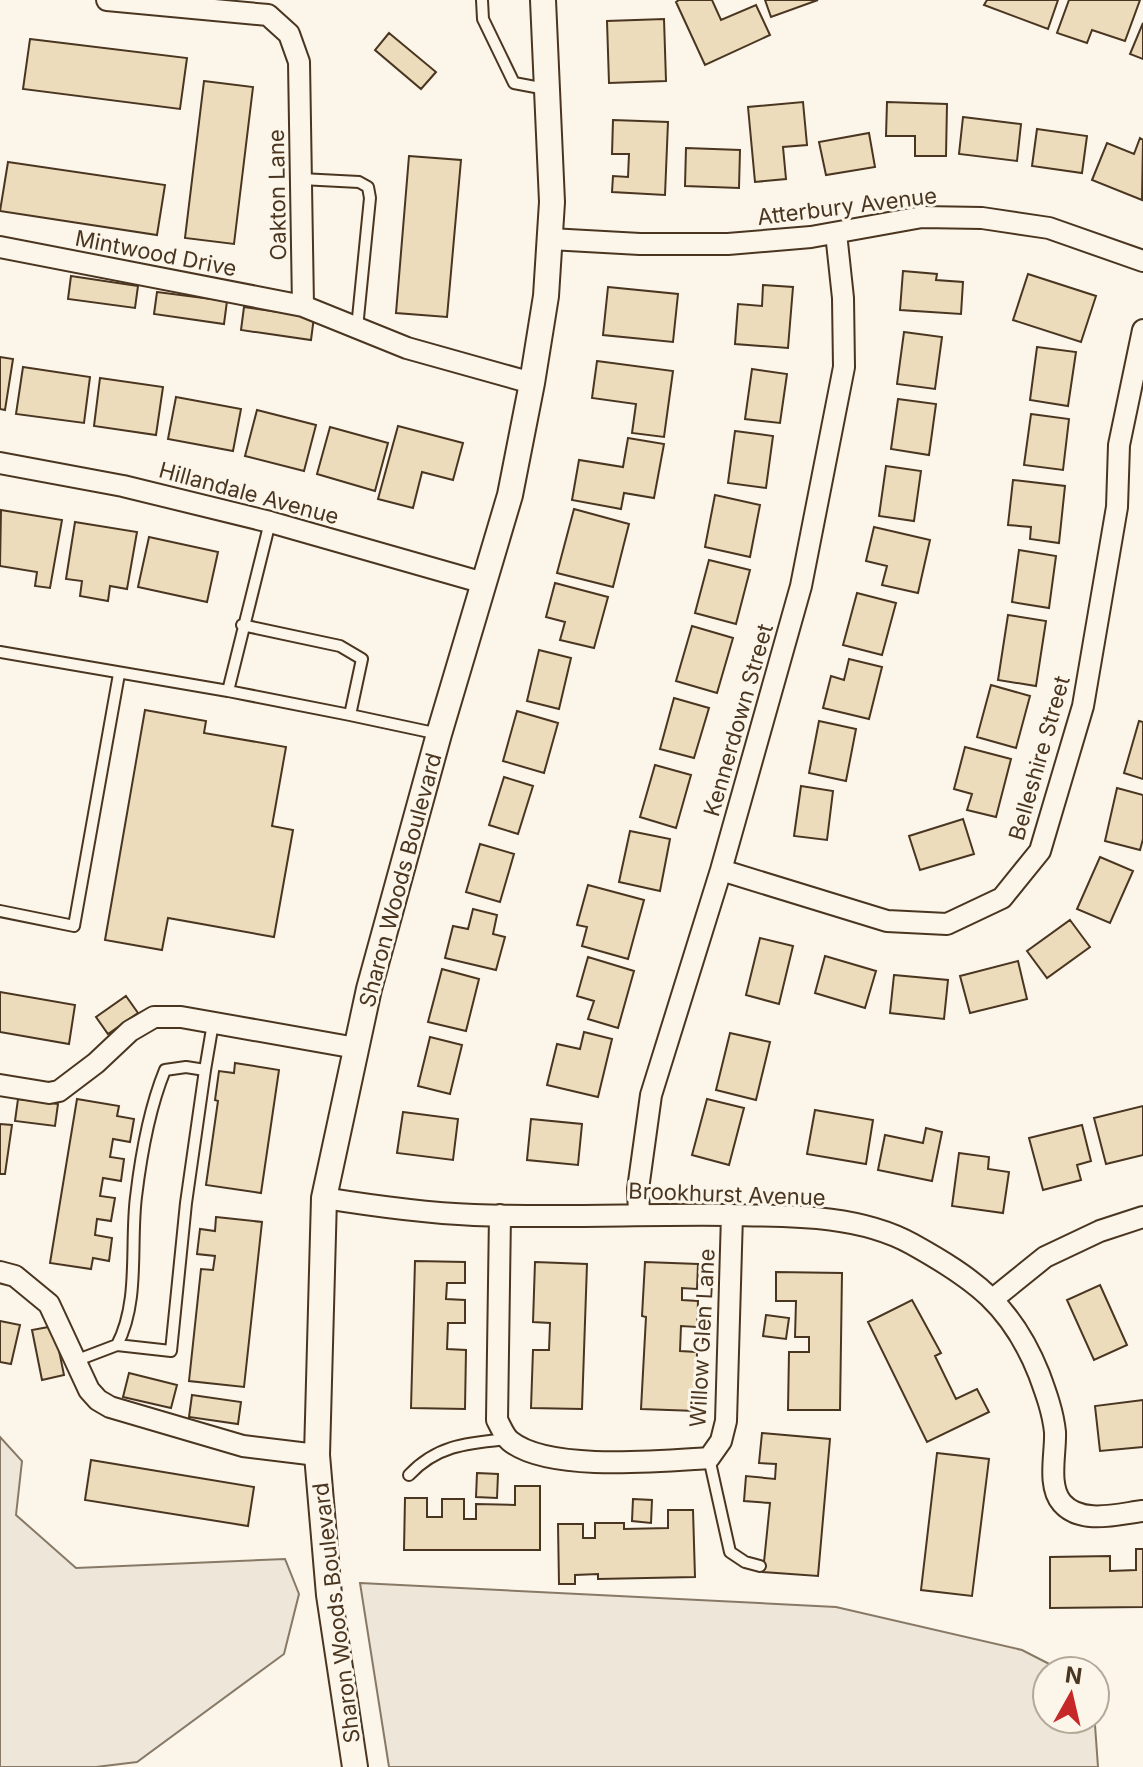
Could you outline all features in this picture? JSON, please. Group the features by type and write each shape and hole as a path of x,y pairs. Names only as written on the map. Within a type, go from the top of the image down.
{"street":[{"name":"Oakton Lane","path":"107,0 268,15 289,34 299,62 303,306"},
{"name":"Sharon Woods Boulevard","path":"355,1767 330,1608 317,1455 324,1198 369,989 439,734 510,495 532,383 546,296 552,202 543,0"},
{"name":"Atterbury Avenue","path":"550,239 640,244 728,244 836,233 922,217 982,218 1049,228 1143,261"},
{"name":"Kennerdown Street","path":"639,1214 638,1189 651,1095 721,870 801,586 844,367 843,298 836,233"},
{"name":"Mintwood Drive","path":"0,247 303,306"},
{"path":"303,306 407,348 532,383"},
{"name":"Belleshire Street","path":"721,870 887,921 947,924 1002,898 1040,851 1083,706 1117,507 1119,445 1143,330"},
{"name":"Hillandale Avenue","path":"0,463 123,486 270,522 484,583"},
{"path":"0,1085 49,1093 59,1091 96,1063 130,1031 154,1017 181,1017 356,1048"},
{"name":"Brookhurst Avenue","path":"324,1198 500,1215 793,1216 858,1225 905,1240 953,1267 993,1299 1026,1342 1050,1402 1055,1432 1054,1483 1061,1501 1075,1514 1094,1516 1143,1511"},
{"path":"500,1215 497,1420 507,1439"},
{"name":"Willow Glen Lane","path":"507,1439 525,1450 573,1461 709,1458 721,1441 726,1421 732,1215"},
{"path":"993,1299 1045,1257 1100,1231 1143,1217"},
{"path":"0,1272 15,1276 49,1304 89,1390 110,1407 243,1446 317,1455"}],"lane":[{"path":"482,0 483,19 514,83 547,89"},
{"path":"301,179 359,182 368,187 370,198 357,328"},
{"path":"228,691 270,522"},
{"path":"242,625 340,646 362,659 350,715"},
{"path":"0,652 228,691 439,734"},
{"path":"0,911 74,926 119,674"},
{"path":"75,1361 117,1345 171,1351 186,1203 213,1023"},
{"path":"117,1345 126,1329 136,1197 154,1095 165,1070 186,1067 205,1070"},
{"path":"409,1475 423,1460 462,1443 507,1439"},
{"path":"709,1458 730,1552 745,1562 760,1566"}],"shaded area":[{"path":"0,1437 22,1461 16,1515 76,1568 285,1559 299,1594 284,1654 137,1762 96,1767 0,1767"},
{"path":"360,1583 836,1607 1022,1650 1032,1655 1031,1735 1096,1735 1098,1767 389,1767"}],"building":[{"path":"712,0 721,20 756,5 770,35 705,65 676,2"},
{"path":"765,0 818,0 771,17"},
{"path":"987,0 1058,0 1048,29 984,5"},
{"path":"1069,0 1140,0 1125,41 1092,30 1087,43 1057,33"},
{"path":"664,19 666,81 609,83 607,21"},
{"path":"1143,23 1143,59 1130,54"},
{"path":"389,33 436,72 421,89 375,50"},
{"path":"30,39 187,58 180,109 23,89"},
{"path":"204,81 253,87 234,244 185,238"},
{"path":"803,102 807,145 783,147 786,179 755,182 748,107"},
{"path":"887,102 947,104 946,156 915,156 915,136 886,136"},
{"path":"963,117 1021,124 1017,161 959,154"},
{"path":"613,120 668,122 665,195 612,192 613,176 628,177 629,154 612,154"},
{"path":"1037,129 1087,136 1082,173 1032,166"},
{"path":"869,133 875,167 826,175 819,142"},
{"path":"1140,138 1143,140 1142,200 1092,180 1107,143 1134,154"},
{"path":"686,148 740,150 739,188 685,186"},
{"path":"409,156 461,160 447,317 396,313"},
{"path":"8,162 165,185 157,235 0,211"},
{"path":"903,271 937,274 936,280 963,282 961,314 900,310"},
{"path":"1028,274 1096,296 1081,342 1013,320"},
{"path":"71,276 138,286 135,308 68,299"},
{"path":"763,285 793,287 788,348 735,344 738,304 762,306"},
{"path":"608,287 678,294 673,342 603,335"},
{"path":"157,292 227,301 224,324 154,314"},
{"path":"244,307 314,317 311,340 241,330"},
{"path":"904,332 942,337 935,389 897,384"},
{"path":"1037,347 1076,352 1068,406 1030,400"},
{"path":"0,357 13,359 5,410 0,409"},
{"path":"597,361 673,371 664,437 632,433 636,404 592,398"},
{"path":"23,367 90,377 84,423 16,414"},
{"path":"752,369 787,374 780,423 745,419"},
{"path":"100,378 163,387 156,435 94,426"},
{"path":"176,397 241,409 233,451 168,439"},
{"path":"898,399 936,404 929,455 891,449"},
{"path":"257,410 316,425 304,471 245,456"},
{"path":"1031,414 1069,419 1063,470 1024,465"},
{"path":"398,426 463,443 453,480 422,472 413,508 378,499"},
{"path":"330,427 388,443 375,491 317,474"},
{"path":"735,431 773,436 766,488 728,483"},
{"path":"628,438 664,444 654,498 624,493 621,509 572,500 579,460 623,467"},
{"path":"886,466 921,471 914,521 879,516"},
{"path":"1013,480 1065,486 1059,543 1030,539 1031,527 1008,525"},
{"path":"715,495 760,505 750,557 705,547"},
{"path":"574,509 629,524 613,587 557,573"},
{"path":"1,510 62,520 50,588 35,586 37,572 0,566"},
{"path":"75,522 137,532 127,589 110,586 108,601 80,596 82,581 66,579"},
{"path":"874,527 930,540 918,593 882,585 887,566 866,561"},
{"path":"149,537 218,552 207,602 138,587"},
{"path":"1019,550 1056,556 1049,608 1012,602"},
{"path":"709,560 750,570 736,624 695,613"},
{"path":"555,583 608,597 594,648 560,640 565,622 546,617"},
{"path":"857,593 896,603 882,655 843,645"},
{"path":"1008,615 1046,621 1036,686 998,680"},
{"path":"692,626 733,638 717,693 676,681"},
{"path":"539,650 571,658 559,709 527,701"},
{"path":"849,659 882,667 869,719 823,708 831,676 844,680"},
{"path":"991,685 1030,696 1016,748 977,737"},
{"path":"674,698 709,708 694,758 660,749"},
{"path":"145,710 206,721 204,733 286,747 272,826 293,830 274,937 168,918 162,950 105,940"},
{"path":"517,711 558,723 544,773 503,761"},
{"path":"819,721 856,729 846,781 809,773"},
{"path":"1139,721 1143,722 1143,779 1124,773"},
{"path":"965,747 1011,759 996,817 967,810 972,794 954,789"},
{"path":"655,765 691,775 676,828 640,817"},
{"path":"504,777 533,786 518,834 489,825"},
{"path":"801,786 833,791 827,840 794,836"},
{"path":"1117,788 1143,795 1140,850 1105,841"},
{"path":"963,819 974,854 920,870 909,836"},
{"path":"630,831 670,839 660,891 619,882"},
{"path":"480,844 514,854 500,902 466,892"},
{"path":"1100,857 1133,871 1110,923 1077,909"},
{"path":"588,885 644,900 628,959 582,946 587,927 577,925"},
{"path":"473,909 497,915 493,934 505,937 496,970 445,958 453,926 468,929"},
{"path":"1070,920 1090,947 1047,978 1027,951"},
{"path":"760,938 793,946 779,1004 746,995"},
{"path":"825,956 876,971 865,1008 815,993"},
{"path":"588,957 634,971 618,1028 588,1019 594,1001 577,996"},
{"path":"1018,961 1027,999 970,1013 960,976"},
{"path":"442,969 479,979 466,1031 428,1022"},
{"path":"894,975 948,980 944,1019 890,1013"},
{"path":"0,992 75,1005 69,1044 0,1032"},
{"path":"126,996 138,1013 108,1034 96,1017"},
{"path":"584,1032 612,1039 598,1097 547,1085 557,1044 580,1049"},
{"path":"730,1033 770,1042 756,1100 716,1090"},
{"path":"430,1037 462,1045 450,1094 418,1086"},
{"path":"235,1063 279,1070 261,1193 206,1185 218,1101 215,1100 219,1071 234,1073"},
{"path":"18,1099 58,1104 55,1126 15,1121"},
{"path":"77,1099 119,1106 117,1116 134,1119 130,1142 113,1139 110,1157 124,1159 121,1181 103,1178 100,1196 115,1198 111,1221 97,1219 95,1235 112,1238 109,1261 93,1258 91,1269 50,1263"},
{"path":"707,1099 744,1108 729,1165 692,1155"},
{"path":"1143,1106 1143,1155 1106,1164 1094,1118"},
{"path":"815,1110 873,1120 866,1164 807,1154"},
{"path":"403,1112 458,1119 453,1160 397,1153"},
{"path":"531,1119 582,1124 578,1165 527,1160"},
{"path":"0,1124 12,1125 5,1174 0,1174"},
{"path":"1082,1125 1091,1161 1077,1165 1081,1180 1043,1190 1029,1138"},
{"path":"926,1128 942,1132 932,1181 878,1170 885,1135 923,1143"},
{"path":"959,1153 989,1157 988,1169 1009,1172 1003,1213 952,1206"},
{"path":"216,1217 262,1222 244,1387 189,1381 201,1269 213,1270 215,1256 197,1254 200,1229 215,1231"},
{"path":"415,1261 465,1262 465,1283 447,1283 446,1299 465,1300 465,1323 448,1323 447,1349 466,1350 465,1409 411,1408"},
{"path":"535,1262 587,1264 582,1409 531,1408 533,1350 549,1350 550,1323 533,1322"},
{"path":"645,1262 698,1264 697,1289 682,1288 682,1300 698,1301 697,1327 681,1326 680,1351 697,1352 696,1411 641,1409 646,1317 642,1316"},
{"path":"776,1272 842,1273 840,1410 788,1410 789,1352 809,1352 809,1337 795,1337 796,1301 776,1301"},
{"path":"1100,1285 1127,1345 1094,1360 1067,1300"},
{"path":"912,1300 941,1353 935,1356 956,1399 977,1389 989,1412 927,1442 868,1322"},
{"path":"766,1315 789,1318 786,1339 763,1336"},
{"path":"0,1321 20,1325 11,1364 0,1362"},
{"path":"54,1326 64,1375 42,1380 32,1330"},
{"path":"129,1373 177,1385 171,1408 123,1397"},
{"path":"192,1395 241,1402 238,1424 189,1417"},
{"path":"1143,1400 1143,1447 1100,1451 1095,1406"},
{"path":"762,1433 830,1439 818,1576 763,1572 770,1503 744,1501 746,1476 775,1479 776,1464 759,1463"},
{"path":"937,1453 989,1459 972,1596 921,1590"},
{"path":"91,1460 254,1487 248,1526 85,1500"},
{"path":"477,1473 498,1474 497,1498 476,1497"},
{"path":"515,1486 540,1486 540,1550 404,1550 405,1498 427,1498 427,1517 442,1517 442,1499 464,1499 464,1519 476,1519 476,1504 515,1505"},
{"path":"633,1499 652,1500 651,1523 632,1521"},
{"path":"668,1510 693,1510 695,1577 598,1579 598,1574 575,1575 575,1584 559,1584 558,1524 583,1524 583,1538 595,1538 595,1523 624,1523 624,1529 668,1528"},
{"path":"1136,1549 1143,1549 1143,1607 1050,1608 1050,1557 1110,1556 1110,1571 1136,1570"}]}
